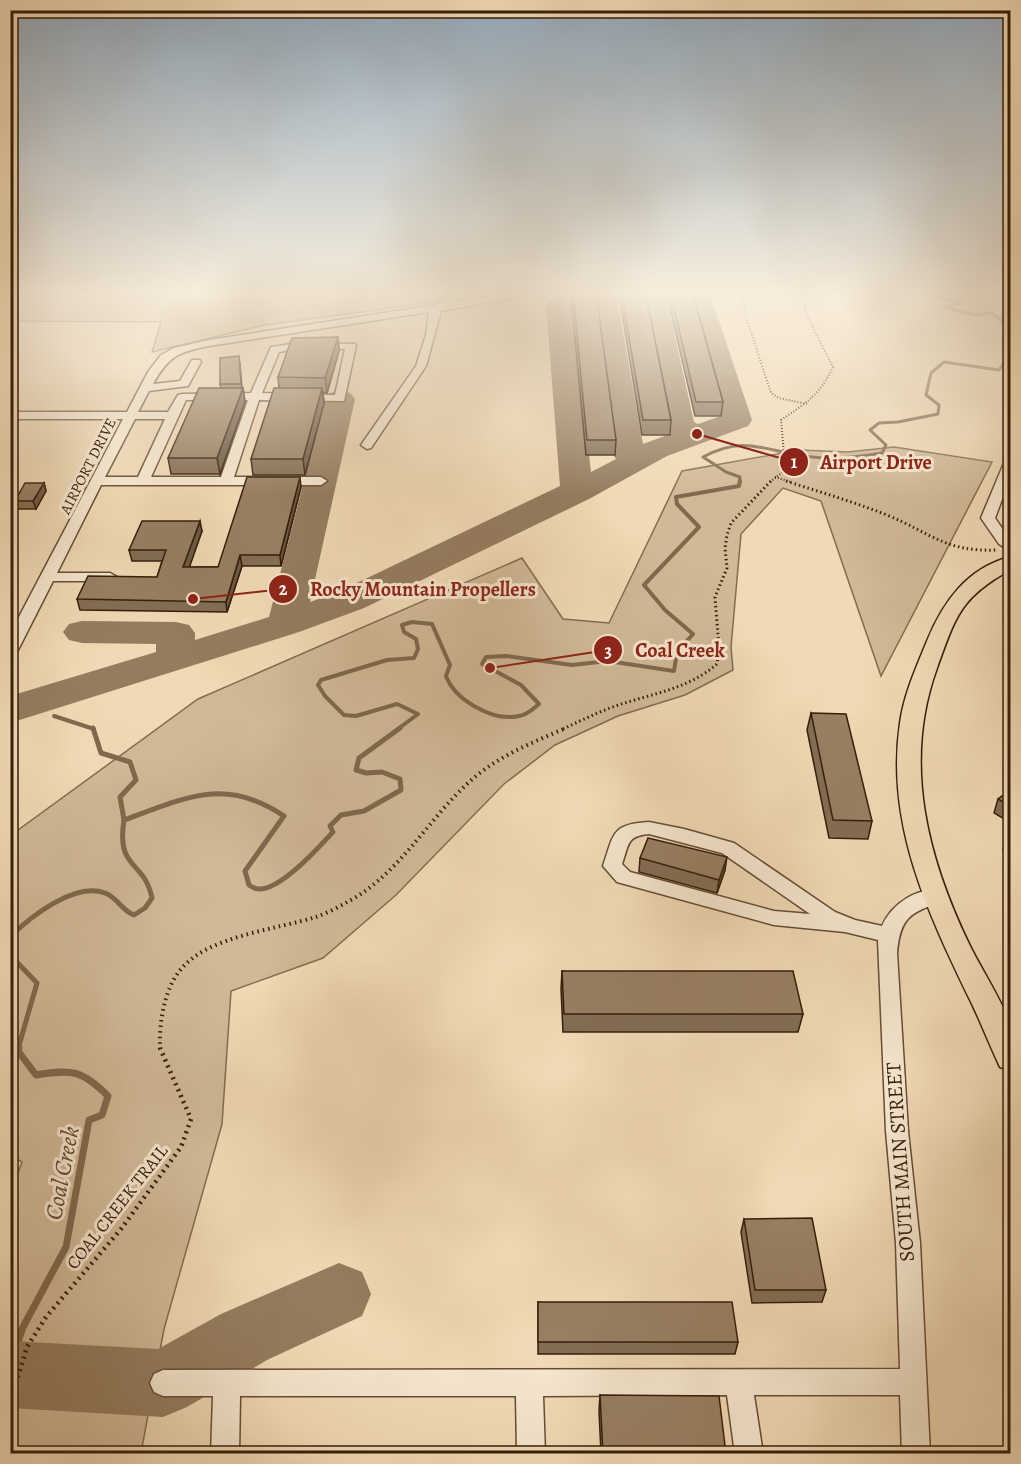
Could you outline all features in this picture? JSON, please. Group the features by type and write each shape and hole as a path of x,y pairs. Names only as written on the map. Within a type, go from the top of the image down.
{"main road":[{"path":"1008,553 990,574 956,599 926,666 915,701 910,727 907,772 917,835 935,897 1011,1058"}],"street":[{"name":"AIRPORT DRIVE","path":"10,650 151,376 162,359"},
{"path":"225,481 271,359"},
{"path":"143,481 182,396 340,399 348,359"},
{"path":"367,445 421,366 423,359"},
{"path":"145,388 184,384 196,362"},
{"path":"151,376 188,376"},
{"path":"10,415 172,416"},
{"path":"1008,553 1004,541 988,518 1011,463"},
{"path":"97,481 321,481"},
{"path":"48,577 128,577"},
{"path":"10,620 26,620"},
{"path":"847,925 828,917 728,848 684,835 649,828 631,829 623,835 612,866 624,877 774,918 847,925 889,935"},
{"name":"SOUTH MAIN STREET","path":"916,1454 908,1243 897,1131 887,953 889,935 898,915 909,905 935,897"},
{"path":"163,1383 913,1383"},
{"path":"225,1454 227,1383"},
{"path":"529,1383 531,1454"},
{"path":"739,1384 749,1454"}],"path":[{"path":"760,359 771,393 779,398 807,404"},
{"name":"COAL CREEK TRAIL","path":"10,1402 27,1347 46,1317 121,1229 181,1147 191,1119 160,1049 160,1030 170,986 182,967 194,957 218,944 318,916 351,900 386,875 468,783 507,754 610,708 682,686 702,677 717,664 719,647 715,597 727,568 725,548 731,524 775,477 784,471 786,457 781,420 807,404 825,386 833,367 829,359"},
{"path":"775,477 889,516 940,542 971,551 1008,553"},
{"path":"10,1434 18,1454"}],"shaded area":[{"path":"894,447 992,462 881,676 821,501 783,488 741,534 731,647 733,670 685,695 618,716 555,745 504,784 396,895 323,958 231,991 222,1124 164,1329 141,1453 11,1453 10,1195 22,1162 11,1155 11,841 14,833 198,699 522,558 563,619 609,623 682,471 799,450 848,452"}],"building":[{"path":"220,359 239,359 241,384 220,384"},
{"path":"284,359 331,359 325,378 278,377"},
{"path":"579,359 605,359 616,440 587,440"},
{"path":"633,359 659,359 671,420 643,420"},
{"path":"686,359 711,359 723,402 696,402"},
{"path":"199,388 243,388 217,458 168,458"},
{"path":"274,388 322,388 303,459 251,459"},
{"path":"247,477 300,477 280,555 240,555 226,602 77,599 88,576 157,577 166,550 129,550 142,521 200,521 183,567 218,567"},
{"path":"25,483 44,483 33,501 15,501"},
{"path":"811,713 846,714 872,821 833,820"},
{"path":"1011,790 1011,807 998,799"},
{"path":"648,838 727,857 719,880 640,858"},
{"path":"562,971 793,971 803,1014 564,1014"},
{"path":"812,1218 826,1290 755,1290 744,1219"},
{"path":"538,1302 732,1302 738,1342 538,1342"},
{"path":"600,1395 719,1396 726,1454 603,1454"}],"waterway":[{"name":"Coal Creek","path":"739,482 740,477 726,472 703,457 718,450 745,445 821,458 847,458 882,453 886,445 870,430 879,423 898,422 938,414 939,405 926,395 931,373 944,362 999,370 1006,359"},
{"name":"Coal Creek","path":"398,729 418,714 397,704 356,716 344,715 325,696 318,685 321,680 387,660 414,658 418,649 416,639 404,632 402,625 412,622 432,624 450,665 446,676 458,693 476,707 498,716 522,715 530,712 539,704 521,685 482,664 486,657 506,656 572,665 608,661 674,671 677,652 693,634 665,610 644,585 699,527 677,504 676,497 739,486 740,481"},
{"path":"54,716 93,729"},
{"name":"Coal Creek","path":"124,820 166,804 205,795 224,794 243,797 263,804 284,816 245,871 249,885 258,889 267,888 288,876 309,857 333,832 330,826 341,815 364,811 401,790 400,779 382,772 366,773 356,770 359,758 400,728"},
{"path":"93,729 101,753 130,762 136,780 120,797 124,820"},
{"name":"Coal Creek","path":"10,937 53,903 80,892 105,893 134,915 145,908 152,898 143,877 127,857 123,836 124,820"},
{"name":"Coal Creek","path":"10,955 37,983 18,1049"},
{"name":"Coal Creek","path":"10,1365 23,1327 66,1247 89,1120 102,1115 108,1096 83,1076 68,1072 36,1075 18,1051 19,1048"}],"taxiway":[{"path":"564,359 577,491"},
{"path":"614,359 629,455 636,461"},
{"path":"666,359 680,427 697,434"},
{"path":"636,461 656,449 737,420 718,359"},
{"path":"286,624 340,399"},
{"path":"577,491 636,461"},
{"path":"286,624 351,600 577,491"},
{"path":"10,710 286,624"},
{"path":"82,632 176,633 175,658"},
{"path":"10,1374 163,1383 244,1337 339,1294"}],"place":[{"name":"Airport Drive","path":"697,434"},
{"name":"Rocky Mountain Propellers","path":"193,599"},
{"name":"Coal Creek","path":"490,668"}]}
